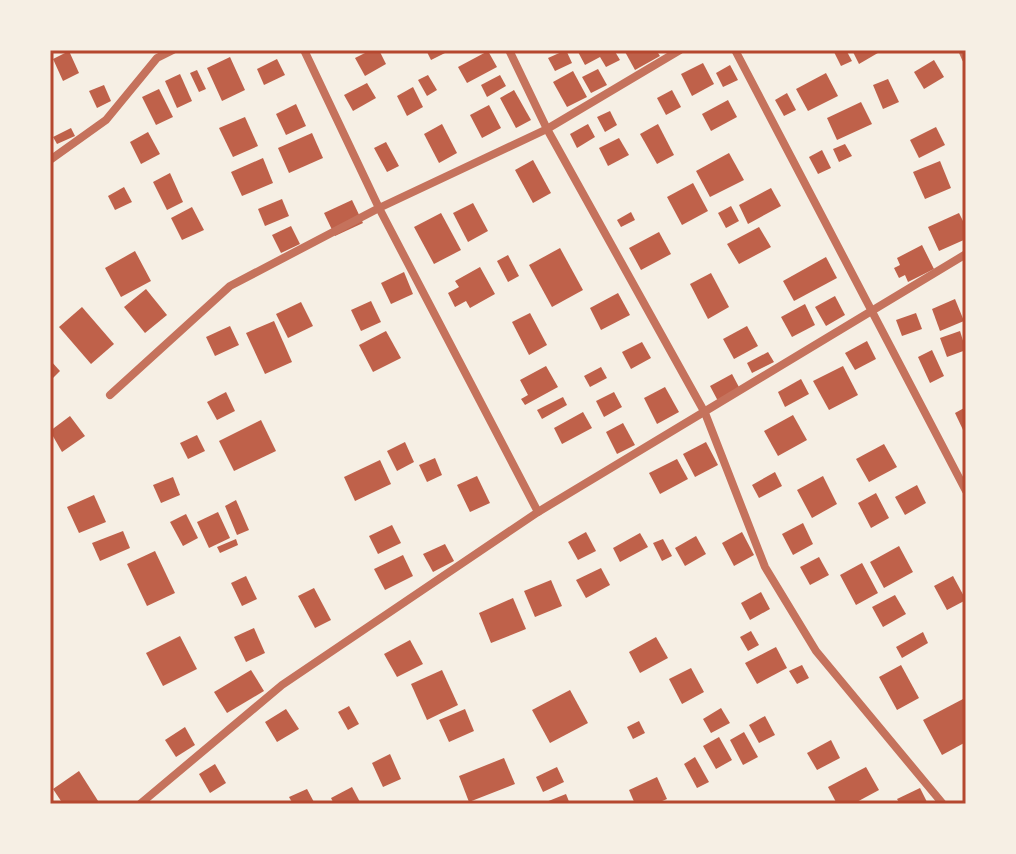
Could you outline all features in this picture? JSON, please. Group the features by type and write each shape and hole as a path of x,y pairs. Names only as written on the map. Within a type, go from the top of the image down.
{"street":[{"path":"50,160 106,120 157,58 173,50"},
{"path":"304,50 379,208 538,512"},
{"path":"509,50 547,129 705,413 765,567 816,651 943,804"},
{"path":"110,395 230,286 379,208 547,129 680,50"},
{"path":"735,50 966,491"},
{"path":"962,50 966,59"},
{"path":"140,804 282,685 538,512 966,254"}],"building":[{"path":"371,50 379,50 386,64 365,76 355,58"},
{"path":"426,50 443,50 445,53 431,60"},
{"path":"566,50 572,63 555,71 548,58"},
{"path":"577,50 614,50 620,60 606,67 600,57 585,65"},
{"path":"624,50 656,50 660,56 635,70"},
{"path":"833,50 846,50 852,61 841,66"},
{"path":"883,50 859,64 853,52"},
{"path":"69,51 79,73 63,81 53,59"},
{"path":"488,51 497,67 467,83 458,67"},
{"path":"230,57 245,90 222,101 207,68"},
{"path":"277,59 285,75 264,85 257,69"},
{"path":"934,60 944,77 924,89 914,72"},
{"path":"703,63 714,84 692,96 681,74"},
{"path":"730,65 738,80 723,87 716,73"},
{"path":"598,69 607,85 591,93 582,77"},
{"path":"197,70 206,89 199,92 190,73"},
{"path":"573,71 587,97 567,107 553,82"},
{"path":"826,73 838,96 808,111 796,89"},
{"path":"180,74 192,101 177,108 165,81"},
{"path":"428,75 437,90 427,96 418,80"},
{"path":"500,75 506,86 487,97 481,85"},
{"path":"888,79 899,102 883,109 873,85"},
{"path":"367,83 376,98 353,111 344,95"},
{"path":"104,85 111,101 97,108 89,91"},
{"path":"413,87 423,107 407,116 397,96"},
{"path":"159,89 173,117 156,125 142,97"},
{"path":"514,90 531,120 516,128 500,98"},
{"path":"672,90 681,107 666,115 657,98"},
{"path":"787,93 796,110 784,116 775,100"},
{"path":"728,100 737,117 711,131 702,114"},
{"path":"861,102 872,124 837,140 827,118"},
{"path":"296,104 306,126 286,135 276,114"},
{"path":"489,105 501,128 482,138 470,115"},
{"path":"610,111 617,125 605,132 597,117"},
{"path":"245,117 258,146 233,157 219,128"},
{"path":"442,124 457,153 439,163 424,134"},
{"path":"588,124 595,137 577,148 570,134"},
{"path":"658,124 674,155 657,164 640,134"},
{"path":"936,127 945,145 919,158 910,140"},
{"path":"71,128 75,136 57,144 53,137"},
{"path":"148,132 160,154 141,164 130,142"},
{"path":"312,133 323,158 289,173 278,148"},
{"path":"619,138 629,155 608,166 599,148"},
{"path":"386,142 399,166 387,172 374,148"},
{"path":"845,144 852,156 839,162 833,149"},
{"path":"822,150 831,168 818,174 809,157"},
{"path":"729,153 744,180 710,197 696,171"},
{"path":"263,158 273,183 242,196 231,172"},
{"path":"533,160 551,193 533,203 515,170"},
{"path":"940,161 951,188 925,199 913,172"},
{"path":"170,173 183,202 167,210 153,182"},
{"path":"693,183 708,211 682,225 667,197"},
{"path":"124,187 132,202 115,210 108,196"},
{"path":"771,188 781,206 748,224 739,205"},
{"path":"282,199 289,216 265,226 258,209"},
{"path":"352,200 363,223 335,236 324,213"},
{"path":"473,203 488,231 468,242 453,213"},
{"path":"731,206 739,221 726,228 718,213"},
{"path":"192,207 204,230 182,240 171,218"},
{"path":"631,212 635,220 621,227 617,220"},
{"path":"441,213 461,250 434,264 414,227"},
{"path":"959,213 966,227 966,239 939,251 928,227"},
{"path":"291,226 300,244 281,253 272,235"},
{"path":"759,227 771,247 739,264 727,244"},
{"path":"659,232 671,254 641,270 629,248"},
{"path":"922,245 934,269 908,282 905,275 899,278 894,268 900,265 897,258"},
{"path":"560,248 583,290 552,307 529,265"},
{"path":"135,251 151,281 121,297 105,268"},
{"path":"508,255 519,276 508,282 497,261"},
{"path":"826,257 837,278 794,301 783,281"},
{"path":"480,267 495,294 470,308 466,301 455,307 448,293 459,287 455,281"},
{"path":"404,272 413,294 391,304 381,283"},
{"path":"711,273 729,307 708,319 690,284"},
{"path":"146,289 167,315 145,333 124,307"},
{"path":"618,293 630,315 601,330 590,308"},
{"path":"835,296 845,315 826,326 815,307"},
{"path":"955,299 964,321 940,331 932,309"},
{"path":"371,301 381,322 361,331 351,310"},
{"path":"301,302 313,326 288,338 276,314"},
{"path":"805,304 815,325 792,337 781,317"},
{"path":"82,307 114,344 91,364 59,327"},
{"path":"530,313 547,345 529,355 512,322"},
{"path":"916,313 922,329 902,336 896,320"},
{"path":"274,321 292,362 265,374 246,333"},
{"path":"230,326 239,345 215,356 206,337"},
{"path":"747,326 758,346 734,359 723,339"},
{"path":"386,331 401,358 373,372 359,345"},
{"path":"960,331 966,350 947,357 940,338"},
{"path":"867,341 876,359 855,370 845,353"},
{"path":"642,342 651,358 631,369 622,352"},
{"path":"932,350 944,376 930,383 918,357"},
{"path":"768,352 774,362 752,373 747,363"},
{"path":"50,360 60,371 50,381"},
{"path":"546,366 558,387 525,405 521,399 528,395 520,380"},
{"path":"843,366 858,395 829,410 813,381"},
{"path":"601,367 607,378 590,387 584,376"},
{"path":"732,374 740,389 718,401 710,386"},
{"path":"801,379 809,394 785,407 778,392"},
{"path":"665,387 679,412 657,424 644,398"},
{"path":"226,392 235,411 217,420 207,402"},
{"path":"614,392 622,407 604,417 596,401"},
{"path":"563,397 567,405 542,419 537,410"},
{"path":"966,407 966,431 964,432 955,413"},
{"path":"583,412 592,428 562,444 554,428"},
{"path":"793,415 807,440 778,456 764,431"},
{"path":"70,416 85,436 62,452 50,431"},
{"path":"261,420 276,451 234,471 219,441"},
{"path":"623,423 635,445 617,454 606,432"},
{"path":"197,435 205,451 188,459 180,443"},
{"path":"405,442 414,462 397,471 387,451"},
{"path":"706,442 718,465 695,477 683,454"},
{"path":"884,444 897,467 869,482 856,459"},
{"path":"435,458 442,475 427,482 419,465"},
{"path":"677,459 688,479 660,494 649,473"},
{"path":"380,460 391,484 355,501 344,477"},
{"path":"775,472 782,486 759,498 752,485"},
{"path":"477,476 490,503 470,512 457,485"},
{"path":"823,476 837,504 812,518 797,490"},
{"path":"173,477 180,495 161,503 153,485"},
{"path":"917,485 926,503 905,515 895,497"},
{"path":"876,493 889,518 871,528 858,503"},
{"path":"94,495 106,522 79,533 67,507"},
{"path":"236,500 249,530 237,535 225,506"},
{"path":"218,512 230,538 209,548 197,522"},
{"path":"186,514 198,538 183,546 170,522"},
{"path":"803,523 813,544 793,555 782,534"},
{"path":"392,525 401,543 378,554 369,536"},
{"path":"123,531 130,548 100,561 92,543"},
{"path":"586,532 596,551 578,560 568,542"},
{"path":"742,532 754,555 734,566 722,543"},
{"path":"640,533 648,547 620,562 613,548"},
{"path":"696,536 706,554 685,566 675,548"},
{"path":"236,539 238,545 220,553 217,547"},
{"path":"663,539 672,556 662,561 653,543"},
{"path":"445,544 454,561 433,572 423,554"},
{"path":"899,546 913,572 884,588 870,562"},
{"path":"155,551 175,593 147,606 127,564"},
{"path":"403,555 413,576 385,590 374,569"},
{"path":"819,557 829,575 810,585 800,567"},
{"path":"862,563 878,593 856,605 840,575"},
{"path":"601,568 610,585 586,598 576,580"},
{"path":"246,576 257,599 242,606 231,583"},
{"path":"953,576 966,600 947,610 934,586"},
{"path":"551,580 562,606 535,617 524,591"},
{"path":"314,588 331,620 315,628 298,596"},
{"path":"761,592 770,609 750,620 741,603"},
{"path":"895,595 906,614 883,627 872,607"},
{"path":"513,598 526,629 491,643 479,613"},
{"path":"254,628 265,653 246,662 234,637"},
{"path":"751,631 759,645 748,651 740,637"},
{"path":"923,632 928,643 902,658 896,647"},
{"path":"180,636 197,669 163,686 146,653"},
{"path":"656,637 668,658 640,673 629,652"},
{"path":"410,640 423,664 397,677 384,654"},
{"path":"776,647 787,668 757,684 745,663"},
{"path":"802,665 809,678 797,684 789,671"},
{"path":"901,665 919,698 897,710 879,677"},
{"path":"691,668 704,692 682,704 669,679"},
{"path":"251,670 264,691 227,713 214,692"},
{"path":"442,670 458,705 427,720 411,684"},
{"path":"570,690 588,723 550,743 532,710"},
{"path":"963,699 966,742 942,755 923,720"},
{"path":"349,706 359,724 348,730 338,712"},
{"path":"721,708 730,723 711,733 703,719"},
{"path":"286,709 299,729 277,742 265,722"},
{"path":"465,709 474,731 449,742 439,720"},
{"path":"765,716 775,735 759,743 749,725"},
{"path":"639,721 645,733 633,739 627,727"},
{"path":"185,727 195,745 176,757 165,740"},
{"path":"744,732 758,757 743,765 730,740"},
{"path":"719,737 732,760 716,769 703,746"},
{"path":"831,740 840,758 817,770 807,753"},
{"path":"390,754 401,779 383,787 372,763"},
{"path":"695,757 709,782 697,788 684,764"},
{"path":"504,758 515,784 469,802 459,776"},
{"path":"215,764 226,783 210,793 199,774"},
{"path":"557,767 564,782 543,792 536,777"},
{"path":"866,767 879,790 853,804 837,804 828,787"},
{"path":"79,771 100,804 63,804 53,789"},
{"path":"657,777 667,799 655,804 635,804 629,790"},
{"path":"352,787 361,804 334,804 331,798"},
{"path":"920,788 928,804 900,804 897,799"},
{"path":"307,789 315,804 293,804 289,797"},
{"path":"566,794 570,804 541,804"}]}
